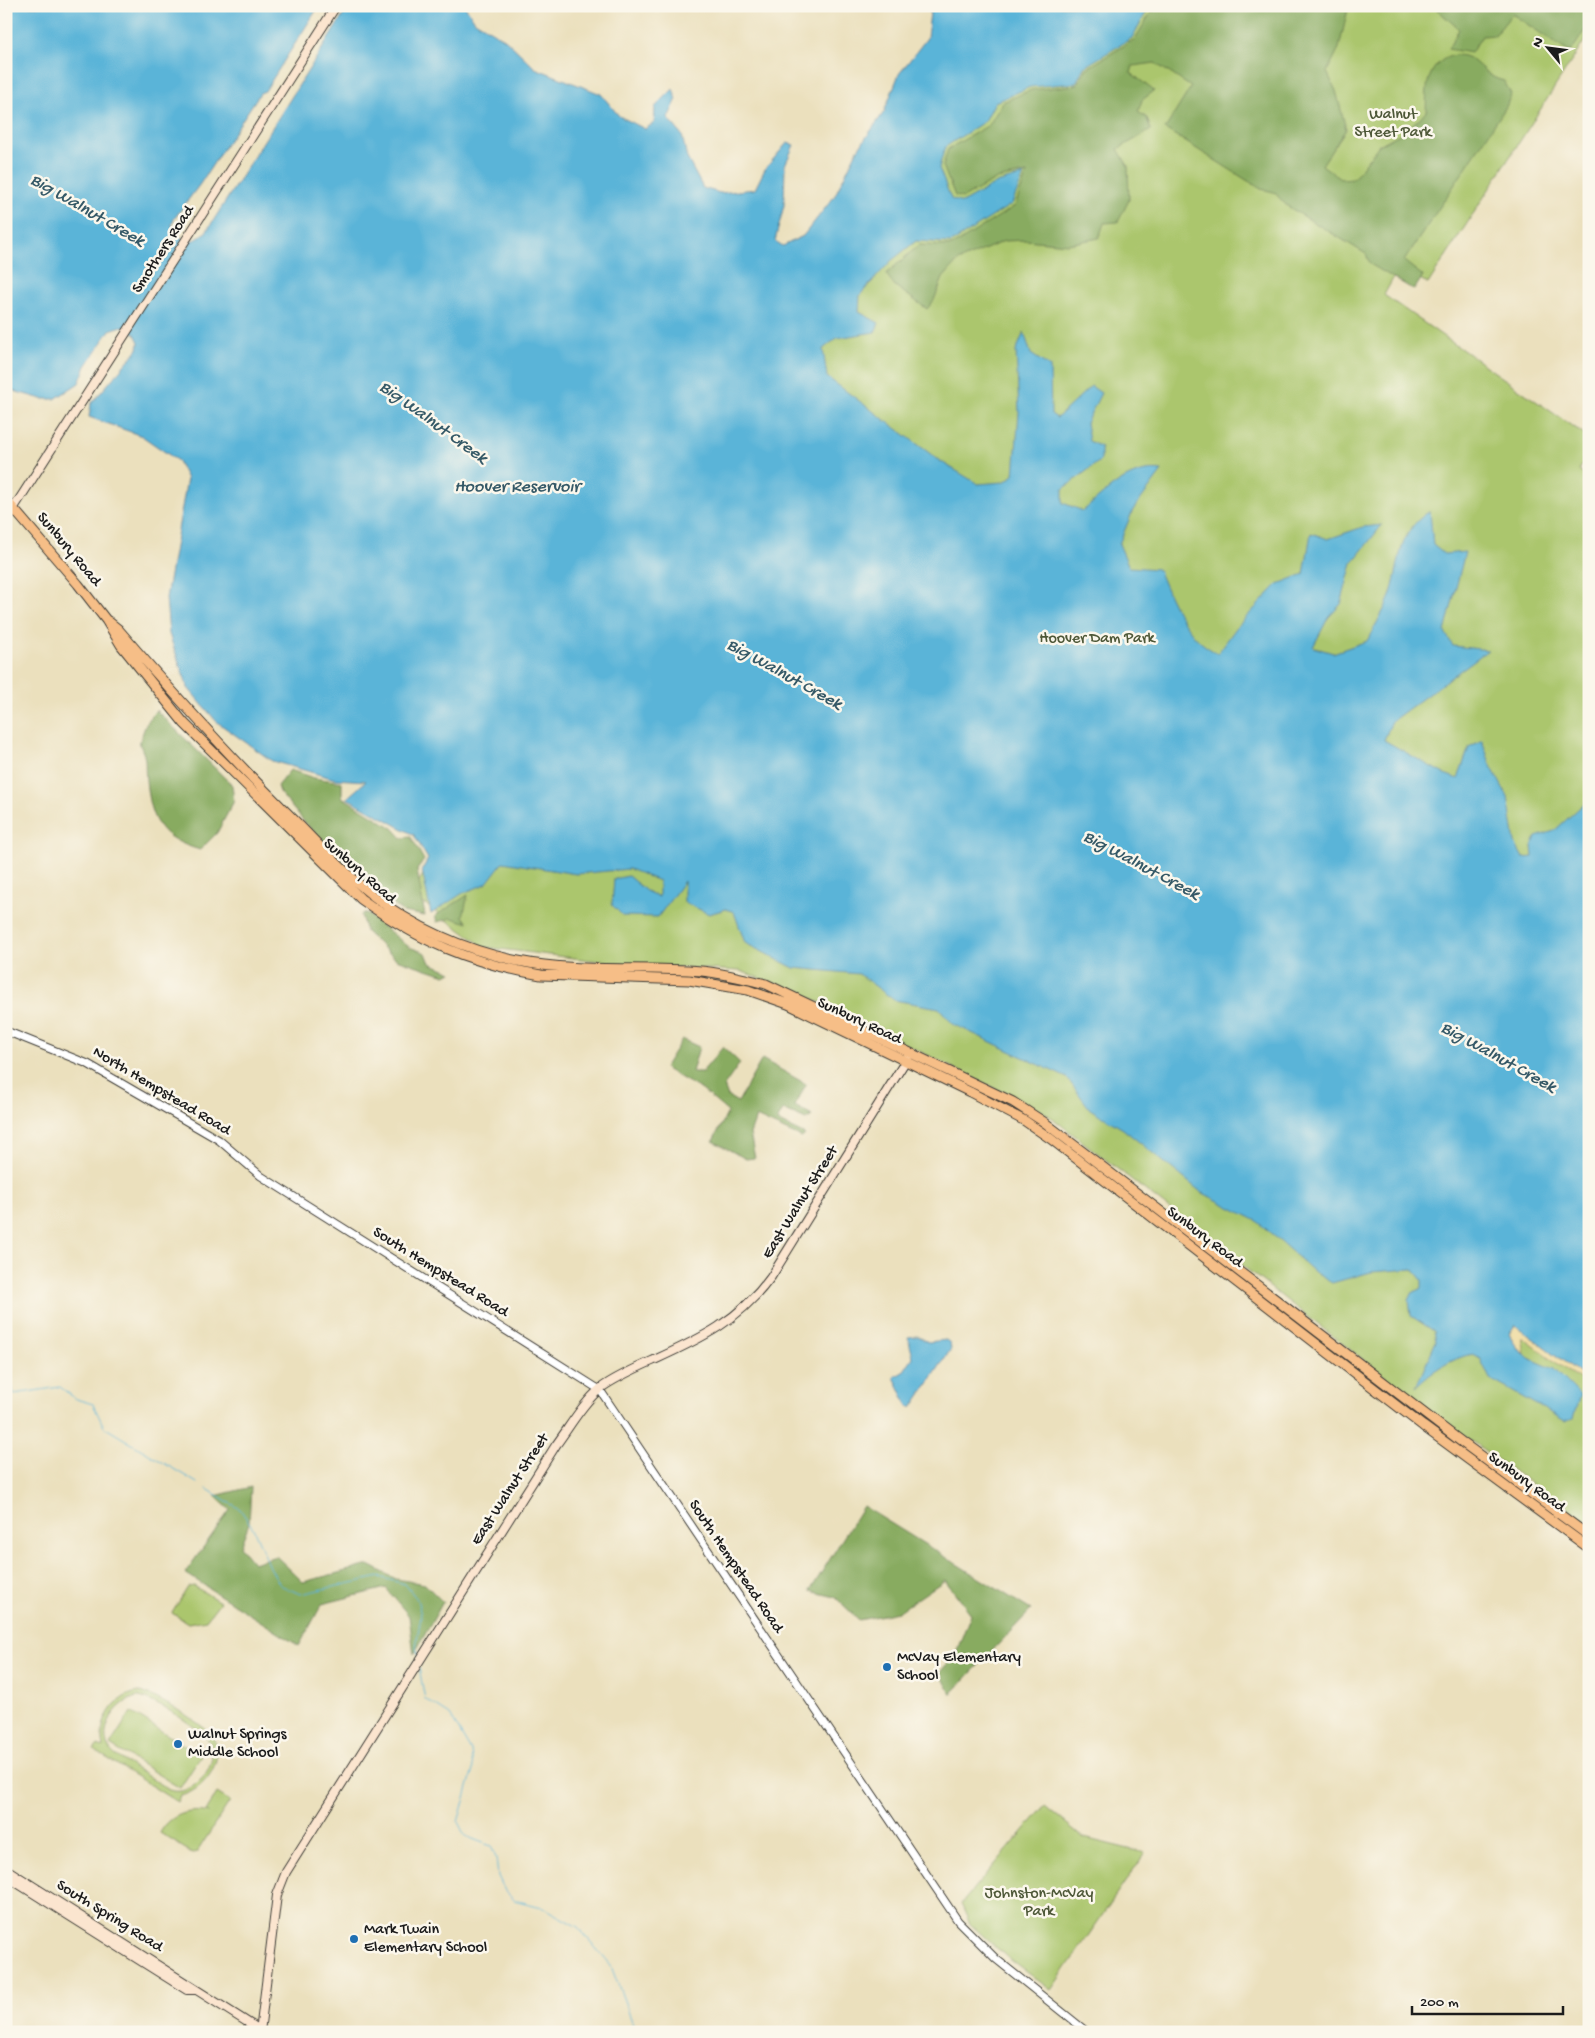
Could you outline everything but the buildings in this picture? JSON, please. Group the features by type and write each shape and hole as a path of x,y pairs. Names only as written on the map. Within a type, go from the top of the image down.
{"main road":[{"name":"Smothers Road","path":"6,520 336,6"},
{"name":"Sunbury Road","path":"6,500 106,620 121,645 184,723 361,899 394,922 428,942 485,964 541,975 687,980 724,984 780,1001 850,1035 909,1057 913,1061 971,1089 995,1094 1044,1122 1424,1426 1521,1497 1569,1527 1589,1536"},
{"name":"Sunbury Road","path":"106,620 118,629 214,739 353,877 388,906 427,929 475,950 535,964 702,971 737,976 786,993 909,1057 1025,1121 1168,1230 1220,1262 1222,1266 1242,1281 1266,1292 1569,1527 1589,1548"},
{"name":"East Walnut Street","path":"261,2031 275,1912 282,1882 298,1850 556,1445 582,1408 613,1380 708,1335 726,1324 751,1301 770,1277 909,1057"},
{"path":"1569,1527 1571,1531 1589,1543"},
{"name":"South Spring Road","path":"6,1869 36,1891 153,1964 191,1984 195,1990 261,2031"},
{"name":"South Spring Road","path":"6,1876 36,1891"}],"street":[{"name":"North Hempstead Road","path":"6,1032 88,1064 219,1140 256,1173 291,1195"},
{"name":"South Hempstead Road","path":"291,1195 600,1390 958,1921 979,1944 1087,2032"}],"green space":[{"name":"Hoover Dam Park","path":"1033,6 1589,6 1589,34 1428,284 1400,266 1384,295 1589,438 1589,450 1579,471 1589,477 1589,1525 1428,1410 1047,1114 799,992 740,971 623,964 484,947 411,894 796,272"},
{"path":"1160,6 1343,6 1348,9 1339,48 1327,72 1336,91 1346,129 1322,165 1341,179 1354,178 1379,145 1405,131 1426,112 1429,78 1434,68 1443,60 1454,55 1466,57 1490,75 1504,81 1511,94 1506,107 1404,261 1423,276 1414,290 1370,264 1366,254 1287,206 1274,192 1261,189 1165,129 1191,87 1155,63 1133,66 1131,73 1154,91 1142,100 1138,112 1147,118 1151,130 1118,149 1128,166 1129,200 1118,222 1104,223 1099,238 1068,244 1026,240 1004,241 958,261 943,278 934,300 927,309 895,286 886,274 919,245 952,246 1015,206 1027,173 997,179 963,198 955,196 943,166 948,149 989,125 1003,102 1031,90 1077,85 1086,69 1135,39 1150,14"},
{"path":"1433,6 1589,6 1589,24 1570,53 1512,14 1495,35 1482,36 1471,53 1448,49 1459,29"},
{"path":"156,710 232,785 234,801 217,833 200,850 175,840 166,833 159,826 150,807 145,758 139,743 146,724"},
{"path":"290,770 314,778 342,782 342,797 393,828 402,838 411,837 424,860 417,870 425,916 403,912 363,881 307,825 279,792 277,786"},
{"path":"468,895 463,916 468,923 452,918 437,922 435,916"},
{"path":"363,913 368,914 409,947 426,953 430,963 452,972 445,975 396,959 366,932 361,915"},
{"path":"682,1039 699,1047 692,1072 702,1072 723,1047 740,1063 724,1086 728,1097 738,1102 762,1059 806,1084 795,1106 812,1116 806,1120 783,1110 777,1121 805,1135 802,1138 756,1117 750,1134 755,1158 746,1159 713,1141 728,1112 702,1090 664,1068"},
{"path":"251,1487 249,1523 240,1547 253,1563 276,1556 303,1582 369,1565 396,1579 425,1584 443,1602 414,1654 409,1616 386,1588 322,1604 299,1646 185,1573 230,1510 215,1496"},
{"path":"863,1506 1031,1610 951,1694 940,1672 955,1655 971,1614 945,1580 898,1612 859,1620 835,1597 810,1591"},
{"path":"194,1586 220,1602 206,1620 188,1623 172,1613 188,1587"},
{"path":"140,1692 147,1694 189,1717 212,1736 216,1745 217,1755 211,1773 197,1788 180,1796 177,1802 94,1750 98,1745 103,1747 103,1729 110,1711 122,1698","holes":["138,1697 166,1709 189,1724 207,1738 211,1744 211,1762 202,1779 195,1785 178,1791 169,1790 115,1755 109,1748 106,1730 114,1712 129,1700"]},
{"path":"131,1712 201,1756 180,1788 110,1745"},
{"path":"217,1793 230,1801 197,1852 192,1853 160,1833 174,1817 181,1814 195,1811 209,1813 206,1811"},
{"name":"Johnston-McVay Park","path":"1045,1806 1084,1838 1145,1853 1051,1990 1008,1958 970,1924 961,1904"}],"sand":[{"path":"1514,1324 1589,1380 1589,1387 1522,1337 1525,1354 1517,1347 1509,1334"}],"water":[{"name":"Hoover Reservoir","path":"6,6 319,6 265,91 260,93 200,184 174,219 172,225 175,232 184,239 193,240 198,238 208,229 349,6 465,6 475,21 506,40 535,68 601,94 619,116 645,129 654,123 655,107 673,89 677,99 668,118 682,135 687,158 703,188 720,193 755,189 765,169 787,143 794,145 785,165 784,205 775,241 783,246 803,236 834,197 858,149 884,112 899,74 927,38 930,13 926,6 1153,6 1147,11 1132,38 1084,67 1076,83 1030,87 995,102 985,121 945,147 939,168 951,199 962,203 997,183 1024,175 1012,204 951,243 916,241 891,261 860,295 859,312 879,323 875,332 837,338 823,349 827,377 940,461 978,484 1004,482 1014,475 1019,412 1016,351 1024,332 1031,354 1050,367 1051,414 1057,418 1091,386 1101,393 1086,423 1089,441 1101,447 1101,460 1063,489 1063,503 1083,511 1129,476 1139,472 1162,471 1133,510 1119,544 1129,567 1158,569 1174,605 1189,629 1197,639 1218,653 1236,628 1278,584 1304,574 1311,533 1328,539 1363,527 1382,525 1352,563 1341,604 1328,618 1313,647 1333,653 1367,641 1389,599 1405,540 1418,520 1430,511 1433,545 1444,554 1465,552 1445,632 1453,646 1488,650 1392,721 1384,740 1442,773 1458,779 1469,747 1482,740 1491,766 1508,797 1515,843 1523,858 1533,857 1532,846 1536,837 1554,831 1589,799 1589,1380 1515,1325 1509,1334 1517,1347 1529,1358 1554,1369 1580,1395 1573,1418 1565,1421 1490,1379 1480,1358 1472,1354 1442,1366 1416,1387 1436,1341 1434,1331 1411,1316 1409,1300 1413,1292 1422,1288 1422,1280 1413,1269 1371,1272 1332,1283 1317,1274 1257,1221 1201,1192 1123,1129 1090,1109 1067,1078 953,1024 939,1008 894,1000 859,974 794,968 745,943 734,912 726,909 709,914 684,902 684,881 658,917 623,916 612,905 614,879 628,876 646,891 659,897 659,881 629,869 576,874 503,862 486,884 463,893 431,914 422,870 428,859 414,835 347,798 366,781 335,779 272,761 217,722 188,688 169,634 166,598 187,479 178,461 142,436 89,417 91,404 138,349 139,342 135,334 122,326 110,330 86,366 79,383 55,399 42,399 6,389"},
{"path":"918,1336 928,1342 946,1340 950,1343 951,1349 912,1408 908,1406 894,1377 903,1372 913,1357 908,1337"}],"waterway":[{"path":"6,1370 14,1394 60,1387 76,1399 93,1404 104,1427 197,1483"},
{"path":"207,1489 240,1509 253,1528 280,1585 300,1594 379,1577 405,1584 417,1599 421,1615 416,1647 418,1656"},
{"path":"419,1668 425,1699 450,1715 471,1751 473,1770 458,1822 465,1836 491,1846 496,1858 498,1876 505,1891 514,1900 542,1907 578,1927 611,1966 636,2032"}],"place":[{"name":"McVay Elementary School","path":"887,1667"},
{"name":"Walnut Springs Middle School","path":"178,1744"},
{"name":"Mark Twain Elementary School","path":"354,1939"}],"park label":[{"name":"Walnut Street Park","path":"1393,124"}],"water label":[{"name":"Big Walnut Creek","path":"87,211"},
{"name":"Big Walnut Creek","path":"433,423"},
{"name":"Big Walnut Creek","path":"784,675"},
{"name":"Big Walnut Creek","path":"1141,866"},
{"name":"Big Walnut Creek","path":"1498,1058"}]}
